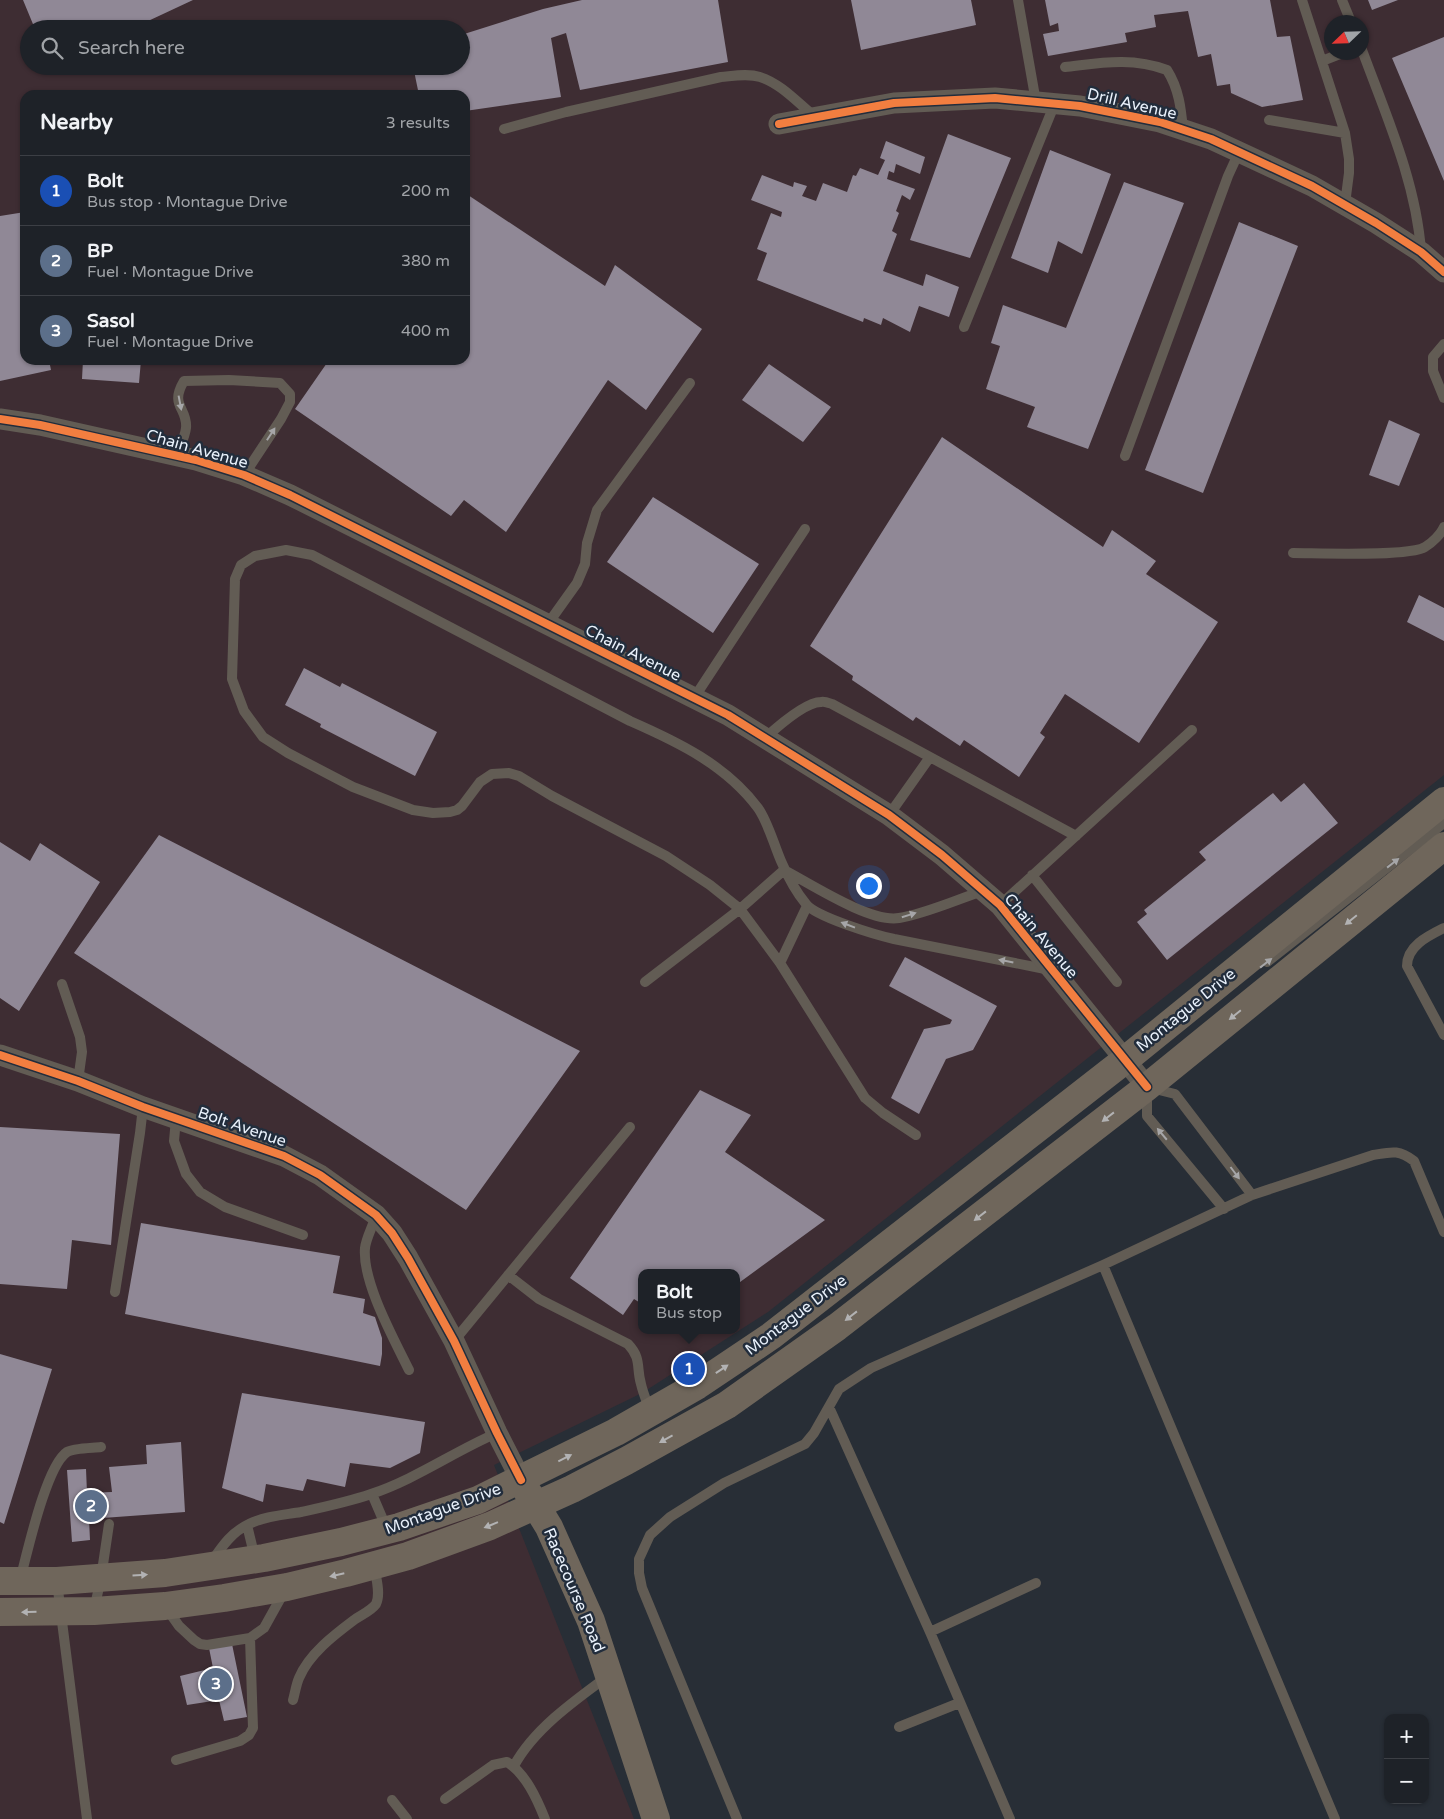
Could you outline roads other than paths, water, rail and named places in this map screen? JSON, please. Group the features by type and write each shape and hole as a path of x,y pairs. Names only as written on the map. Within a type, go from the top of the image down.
{"main road":[{"name":"Montague Drive","path":"10,1581 57,1581 165,1573 256,1559 341,1542 387,1530 478,1500 616,1432 698,1385 771,1336 1024,1147 1125,1060 1444,801"},
{"name":"Montague Drive","path":"0,1612 94,1611 165,1606 224,1598 287,1586 408,1556 472,1533 536,1506 626,1461 728,1405 837,1327 1147,1087 1444,846"},
{"name":"Racecourse Road","path":"521,1480 548,1527 591,1621 656,1819"},
{"name":"Racecourse Road","path":"628,1732 664,1819"}],"street":[{"name":"Drill Avenue","path":"779,124 894,103 994,98 1080,106 1160,122 1211,139 1312,186 1345,204 1421,252 1444,272"},
{"name":"Chain Avenue","path":"0,418 177,455 244,475 290,495 728,715 889,815 942,855 1000,905 1147,1087"},
{"name":"Bolt Avenue","path":"0,1055 78,1081 143,1107 284,1156 320,1175 376,1216 392,1233 408,1258 454,1341 496,1433 521,1480"}],"lane":[{"path":"964,327 1046,102 1018,0"},
{"path":"1302,0 1345,134 1349,159 1345,204"},
{"path":"1342,0 1348,15"},
{"path":"1366,60 1412,195 1419,225 1421,252"},
{"path":"1065,67 1120,61 1141,62 1167,70 1180,98 1183,130"},
{"path":"504,129 566,112 721,77 744,75 760,76 775,84 815,117"},
{"path":"1269,120 1345,134"},
{"path":"1125,456 1228,176 1239,152"},
{"path":"1444,344 1433,357 1433,371 1444,398"},
{"path":"177,455 186,427 178,401 179,390 184,381 229,380 280,383 290,394 290,402 244,475"},
{"path":"546,625 577,583 585,564 587,543 597,510 690,383"},
{"path":"1293,553 1405,552 1425,548 1444,527"},
{"path":"694,698 805,529"},
{"path":"916,1135 883,1113 865,1098 780,964 740,910 710,885 666,856 552,796 519,776 510,773 492,774 480,782 457,810 433,813 413,810 353,786 288,753 263,737 244,711 232,679 235,579 240,566 255,556 286,550 312,556 630,721 678,742 716,766 744,791 760,810 784,870 807,906 841,922 879,936 1054,971"},
{"path":"764,738 786,720 810,705 820,702 832,704 1076,836"},
{"path":"1000,905 1192,730"},
{"path":"889,815 930,757"},
{"path":"1259,968 1444,823"},
{"path":"784,870 854,907 889,918 906,916 983,891"},
{"path":"645,982 740,910 784,870"},
{"path":"1032,875 1117,982"},
{"path":"780,964 807,906"},
{"path":"1444,928 1430,935 1412,950 1407,958 1407,966 1444,1035"},
{"path":"62,984 80,1036 82,1052 78,1081"},
{"path":"1125,1060 1167,1041"},
{"path":"1224,1209 1147,1116 1147,1087 1175,1094 1252,1195"},
{"path":"115,1292 143,1107"},
{"path":"176,1119 174,1141 186,1174 200,1192 225,1207 303,1235"},
{"path":"454,1341 630,1127"},
{"path":"737,1819 642,1588 639,1573 640,1559 650,1534 670,1517 724,1483 805,1444 814,1433 839,1389 871,1368 1103,1265 1252,1195 1373,1156 1391,1152 1404,1154 1414,1161 1444,1232"},
{"path":"376,1216 365,1248 367,1270 380,1308 409,1370"},
{"path":"1103,1265 1335,1819"},
{"path":"508,1275 539,1299 579,1321 628,1344 635,1351 639,1363 640,1383 651,1412"},
{"path":"771,1336 816,1314"},
{"path":"830,1407 930,1632 1010,1819"},
{"path":"208,1567 224,1542 234,1532 257,1520 329,1506 372,1494 411,1478 472,1444 496,1433"},
{"path":"10,1581 32,1532 50,1479 61,1458 68,1451 101,1447"},
{"path":"372,1494 387,1530"},
{"path":"94,1611 109,1524"},
{"path":"247,1525 256,1559"},
{"path":"293,1700 299,1678 309,1661 323,1646 376,1603 378,1594 374,1565"},
{"path":"57,1581 87,1819"},
{"path":"930,1632 1036,1583"},
{"path":"165,1606 180,1626 200,1644 207,1645 250,1638 264,1628 287,1586"},
{"path":"176,1760 229,1745 249,1735 253,1728 250,1638"},
{"path":"514,1766 520,1755 542,1729 609,1675"},
{"path":"899,1726 959,1703"},
{"path":"445,1799 493,1765 507,1762 514,1766 525,1780 545,1819"},
{"path":"392,1800 407,1819"}],"place":[{"name":"Bolt","path":"689,1369"},
{"name":"BP","path":"91,1506"},
{"name":"Sasol","path":"216,1684"}]}
